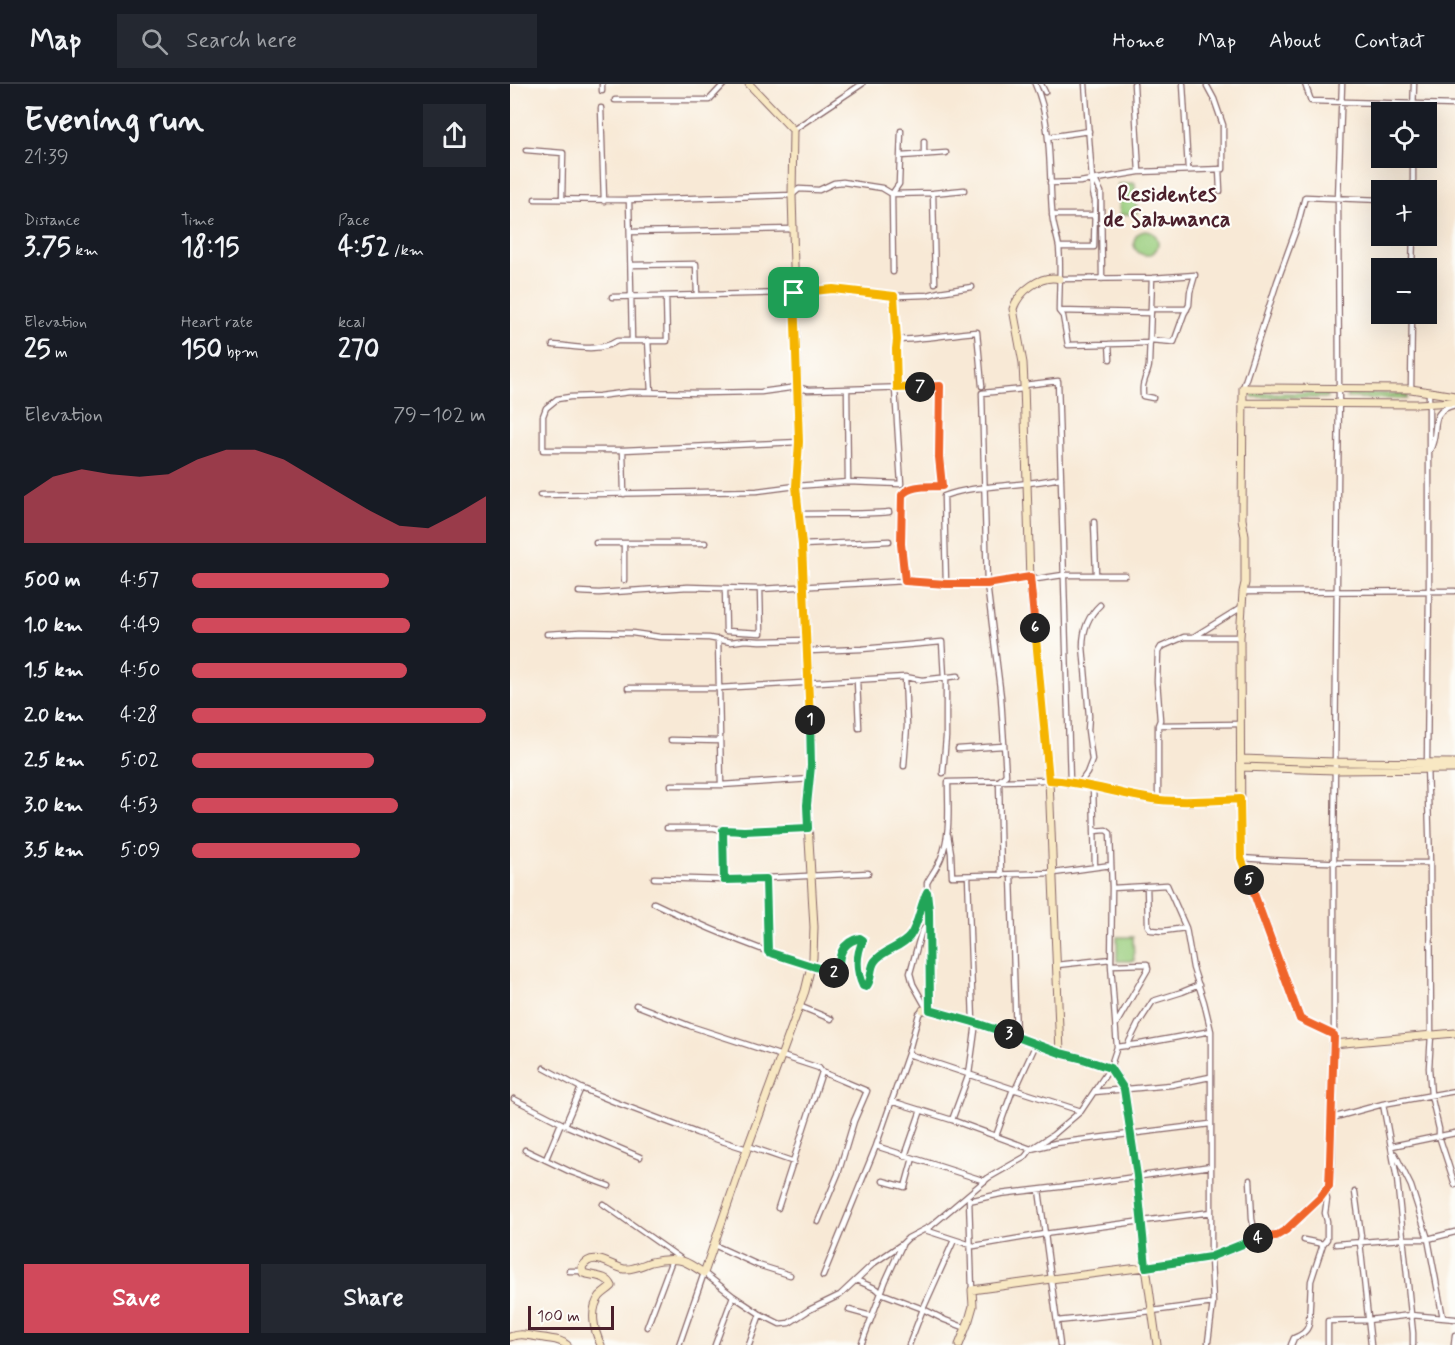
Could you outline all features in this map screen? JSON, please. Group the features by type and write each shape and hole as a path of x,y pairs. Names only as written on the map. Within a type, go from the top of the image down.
{"street":[{"path":"602,84 602,91"},
{"path":"615,100 709,100 724,84"},
{"path":"679,1345 805,991 813,958 814,941 807,805 811,779 809,683 802,545 796,486 799,442 792,195 793,130 749,84"},
{"path":"793,130 862,84"},
{"path":"1035,84 1040,95 1048,137 1052,215 1059,247 1060,279 1059,312 1063,316 1068,345 1174,342 1188,309 1195,276 1102,279 1060,279 1054,277 1034,284 1019,296 1013,309 1023,363 1030,578 1049,780 1060,1053"},
{"path":"1041,84 1045,92"},
{"path":"1059,247 1094,247 1095,201 1085,84"},
{"path":"1134,84 1139,172"},
{"path":"1183,84 1188,169"},
{"path":"1305,84 1311,101 1371,102"},
{"path":"972,1290 1210,1257 1256,1238 1276,1236 1286,1230 1320,1198 1329,1186 1334,1039 1339,403 1338,199 1341,84"},
{"path":"1413,102 1414,84"},
{"path":"1050,183 1080,182 1139,172 1223,169 1223,125 1207,86"},
{"path":"1437,105 1455,105"},
{"path":"601,108 604,201"},
{"path":"1048,137 1089,131"},
{"path":"893,272 891,194 899,184 902,132"},
{"path":"924,141 924,154"},
{"path":"526,150 562,153 562,199"},
{"path":"901,156 946,153"},
{"path":"1219,169 1220,190"},
{"path":"1092,179 1101,192 1102,279"},
{"path":"535,199 604,201 792,195 799,189 819,190 834,183 843,182 882,188 891,194 964,190"},
{"path":"933,193 935,283"},
{"path":"1371,200 1305,197 1243,388 1242,519 1245,536 1245,583 1240,637 1241,858 1300,1019 1334,1039 1455,1033"},
{"path":"629,200 632,340"},
{"path":"1052,215 1094,214"},
{"path":"630,232 794,228"},
{"path":"631,265 696,264 697,295"},
{"path":"1152,278 1149,363 1143,396 1153,398"},
{"path":"612,297 794,293 833,289 894,296 928,295 972,287"},
{"path":"553,345 596,348 611,345 617,341 667,341 666,296"},
{"path":"540,495 757,491 848,482 901,484 894,296"},
{"path":"1059,312 1188,309"},
{"path":"1411,389 1412,324"},
{"path":"897,340 977,332 982,387"},
{"path":"648,340 651,392"},
{"path":"1109,344 1110,359"},
{"path":"999,781 1006,776 1001,697 987,584 982,393 1058,381 1070,781"},
{"path":"799,442 623,450 543,450 543,416 546,408 557,399 630,392 760,392 797,387 808,390 847,390 940,386 939,457 942,486 908,489 902,495 901,544 905,581"},
{"path":"1243,388 1411,389 1455,396"},
{"path":"847,390 848,482"},
{"path":"1429,392 1430,591 1427,767 1430,863 1431,1035 1429,1068 1431,1095 1439,1136 1455,1185"},
{"path":"1242,403 1455,403"},
{"path":"1429,453 1434,443 1436,417 1440,411 1455,403"},
{"path":"623,450 624,494"},
{"path":"946,584 944,496 984,486 1027,484 1061,478"},
{"path":"799,514 889,512"},
{"path":"1094,522 1096,574"},
{"path":"802,545 889,541"},
{"path":"596,543 705,543"},
{"path":"624,543 624,580"},
{"path":"579,592 599,593 688,587 760,589 905,581 987,584 1063,575 1125,575"},
{"path":"726,589 726,631 761,633 760,589"},
{"path":"1243,592 1455,591"},
{"path":"1080,783 1092,760 1083,640 1087,621 1100,605"},
{"path":"1193,637 1242,607"},
{"path":"547,633 632,633 718,639 724,642 807,640"},
{"path":"1158,800 1158,726 1160,720 1157,681 1158,652 1161,647 1184,637 1240,637"},
{"path":"718,639 721,785"},
{"path":"807,651 942,642 946,737 944,773"},
{"path":"628,688 718,688 905,677 922,680 958,676"},
{"path":"904,766 907,726 905,677"},
{"path":"857,680 859,728"},
{"path":"1158,726 1240,724"},
{"path":"671,740 720,741"},
{"path":"958,749 1003,746"},
{"path":"1240,759 1336,766"},
{"path":"1427,767 1455,763"},
{"path":"1240,767 1336,766 1455,769"},
{"path":"671,785 721,785 811,779"},
{"path":"999,781 1001,875"},
{"path":"927,1010 929,921 927,883 942,856 947,834 949,824 948,782 1070,781 1158,800 1182,802 1240,799"},
{"path":"1093,785 1095,867"},
{"path":"667,828 714,828 744,831 808,828"},
{"path":"723,830 724,880"},
{"path":"603,1203 760,1314 780,1324 785,1324 840,1295 874,1263 969,1199 985,1181 1025,1157 1031,1149 1053,1135 1082,1110 1110,1068 1117,1047 1111,962 1110,833 1106,830 1094,831"},
{"path":"947,834 952,876 1054,873 1111,865"},
{"path":"1241,858 1334,863 1430,863"},
{"path":"654,878 724,880 868,873"},
{"path":"1011,875 1016,1037"},
{"path":"952,1120 969,1074 974,1022 968,876"},
{"path":"766,879 768,952"},
{"path":"1112,888 1167,885 1186,928 1193,968 1211,1031 1210,1257 1212,1303 1208,1342"},
{"path":"1147,886 1148,926 1151,930 1186,928"},
{"path":"654,903 768,952 838,975 840,973 838,961 841,952 848,944 860,938 863,940 857,952 857,963 861,982 866,987 869,984 875,961 909,937 927,892"},
{"path":"927,1010 913,984 910,973 921,933 929,921"},
{"path":"1057,965 1111,962 1147,964 1148,969 1116,1024"},
{"path":"1127,1046 1137,1024 1153,1001 1199,985"},
{"path":"636,1005 690,1026 819,1068 822,1072 867,1091 854,1121 838,1174 818,1222"},
{"path":"799,1006 831,1019"},
{"path":"823,1275 876,1146 908,1054 919,1014 927,1010 974,1022 1060,1053 1110,1068 1124,1089 1157,1345"},
{"path":"1117,1047 1211,1031"},
{"path":"996,1136 1014,1090 1036,1044"},
{"path":"908,1054 1082,1110"},
{"path":"544,1068 581,1088 697,1133 794,1162"},
{"path":"778,1208 822,1072"},
{"path":"1094,1092 1171,1085 1210,1077"},
{"path":"546,1159 581,1088"},
{"path":"1332,1118 1383,1104 1455,1091"},
{"path":"514,1099 563,1124 640,1157"},
{"path":"891,1101 952,1120 1031,1149 1056,1143 1210,1124"},
{"path":"1383,1104 1397,1179 1413,1345"},
{"path":"905,1156 921,1110"},
{"path":"1392,1146 1455,1133"},
{"path":"876,1146 985,1181"},
{"path":"1392,1146 1411,1186 1428,1239 1443,1318"},
{"path":"525,1149 572,1172 609,1186"},
{"path":"883,1181 905,1187 913,1158"},
{"path":"969,1199 1212,1166"},
{"path":"1250,1180 1252,1219 1256,1238"},
{"path":"1039,1190 1060,1345"},
{"path":"1291,1345 1294,1338 1308,1329 1311,1281 1323,1244 1327,1239 1325,1213 1327,1199 1324,1192"},
{"path":"1355,1192 1371,1345"},
{"path":"959,1345 973,1306 969,1199"},
{"path":"924,1230 974,1246 1044,1234 1211,1212"},
{"path":"1336,1244 1428,1239 1455,1232"},
{"path":"909,1345 954,1240"},
{"path":"1305,1240 1323,1244"},
{"path":"861,1345 902,1244"},
{"path":"714,1245 790,1275"},
{"path":"583,1271 583,1264 592,1259 599,1259 626,1269 638,1268 652,1262 682,1260"},
{"path":"647,1327 672,1260"},
{"path":"569,1271 583,1271 586,1274 604,1277 612,1286 600,1297 595,1311 595,1328 601,1345"},
{"path":"856,1280 881,1293 966,1328"},
{"path":"716,1345 733,1296"},
{"path":"1057,1321 1212,1303"},
{"path":"849,1310 871,1316"},
{"path":"749,1345 760,1314"},
{"path":"1328,1345 1328,1321 1368,1320 1411,1315 1455,1319"},
{"path":"510,1337 522,1334 556,1339 567,1345"},
{"path":"1454,1345 1455,1335"}],"green space":[{"path":"1135,183 1137,213 1120,215 1118,184"},
{"path":"1146,231 1155,234 1158,243 1155,252 1146,255 1137,252 1134,243 1137,234"},
{"path":"1252,393 1327,393 1327,398 1252,397"},
{"path":"1347,393 1407,394 1407,399 1347,398"},
{"path":"1117,937 1133,937 1134,961 1117,961"}],"district":[{"name":"Residentes de Salamanca","path":"1167,206"}],"route":[{"path":"843,289 894,296 897,388 940,386 939,457 942,486 908,489 902,495 901,544 905,581 987,584 1030,577 1049,780 1093,785 1158,800 1182,802 1240,799 1241,858 1296,1011 1300,1019 1334,1035 1329,1186 1320,1198 1286,1230 1276,1236 1262,1236 1210,1257 1146,1267 1137,1176 1124,1089 1110,1068 930,1010 927,892 909,937 875,961 869,984 866,987 861,982 857,963 857,952 863,940 855,939 841,952 838,961 840,973 838,975 768,952 766,879 724,880 723,830 808,828 807,805 811,779 809,683 802,545 796,486 799,442 794,293 843,289"}]}
